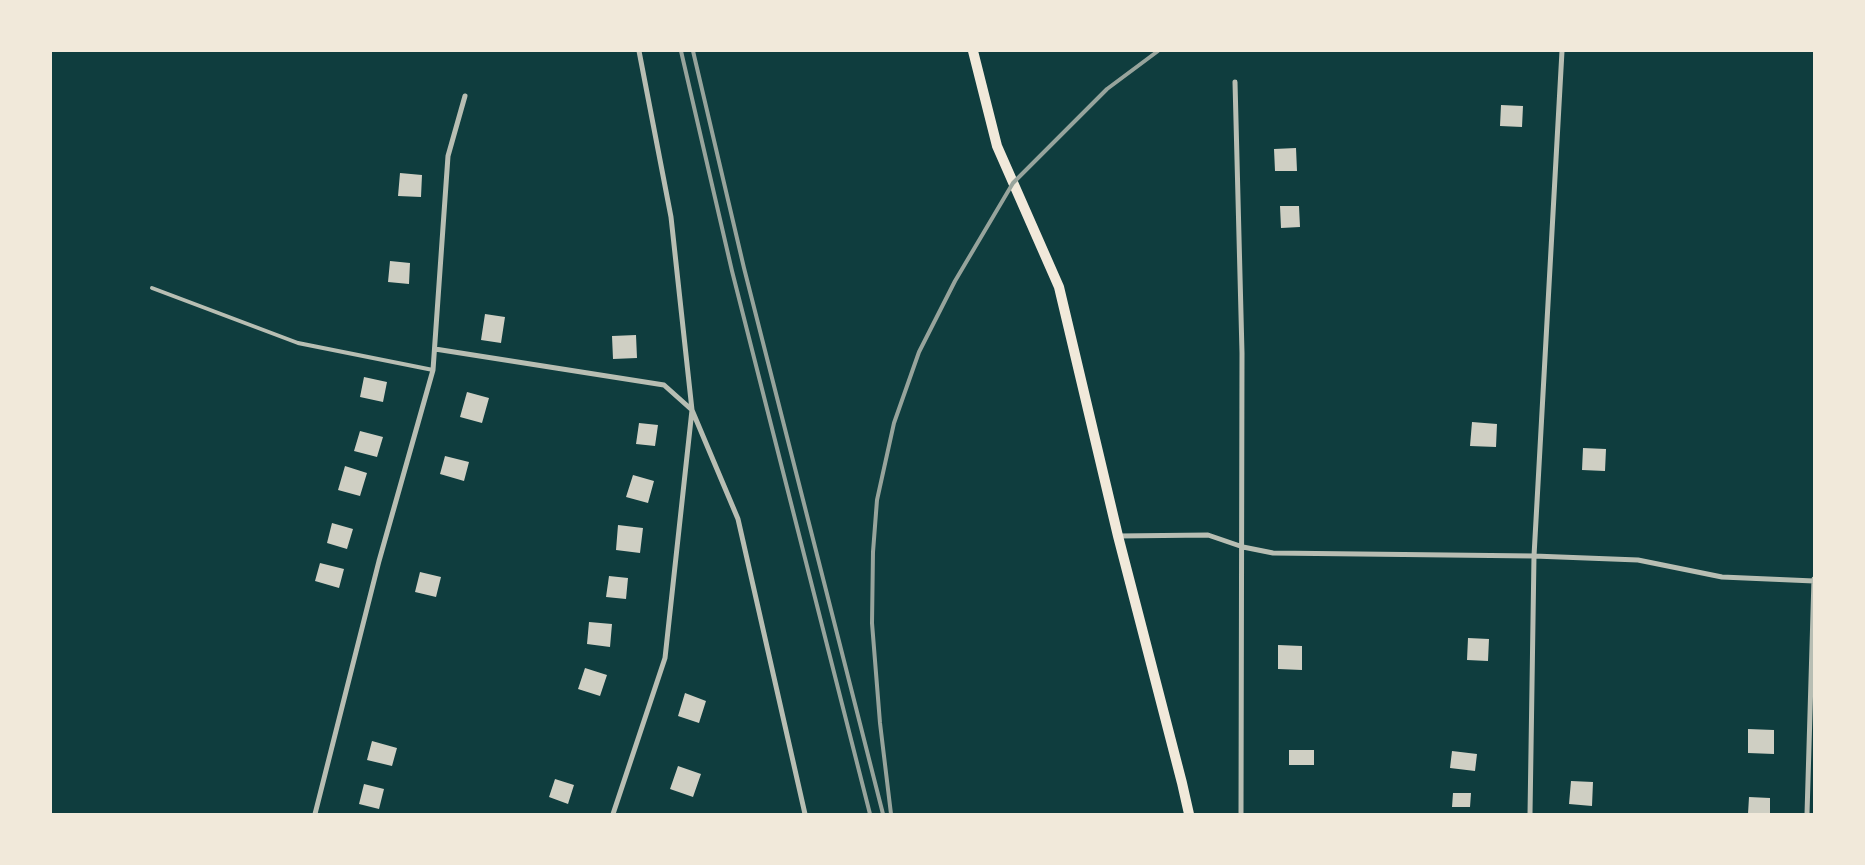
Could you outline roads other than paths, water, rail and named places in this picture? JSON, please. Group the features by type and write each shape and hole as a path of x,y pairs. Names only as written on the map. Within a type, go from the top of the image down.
{"main road":[{"path":"973,51 997,146 1060,287 1118,536 1189,814"}],"street":[{"path":"613,814 666,658 692,410 671,217 639,51"},
{"path":"1530,814 1534,556 1562,51"},
{"path":"1235,82 1242,352 1241,814"},
{"path":"315,814 379,561 434,370 448,156 465,96"},
{"path":"435,349 664,385 692,410 738,519 805,814"},
{"path":"1118,536 1208,535 1243,547 1273,553 1534,556 1638,560 1722,577 1814,580 1807,814"}],"lane":[{"path":"152,288 298,343 434,370"}],"railway":[{"path":"681,51 732,271 870,814"},
{"path":"693,51 744,268 883,814"},
{"path":"891,814 880,723 872,623 873,552 877,500 894,423 919,352 955,281 1013,183 1107,89 1158,51"}]}
